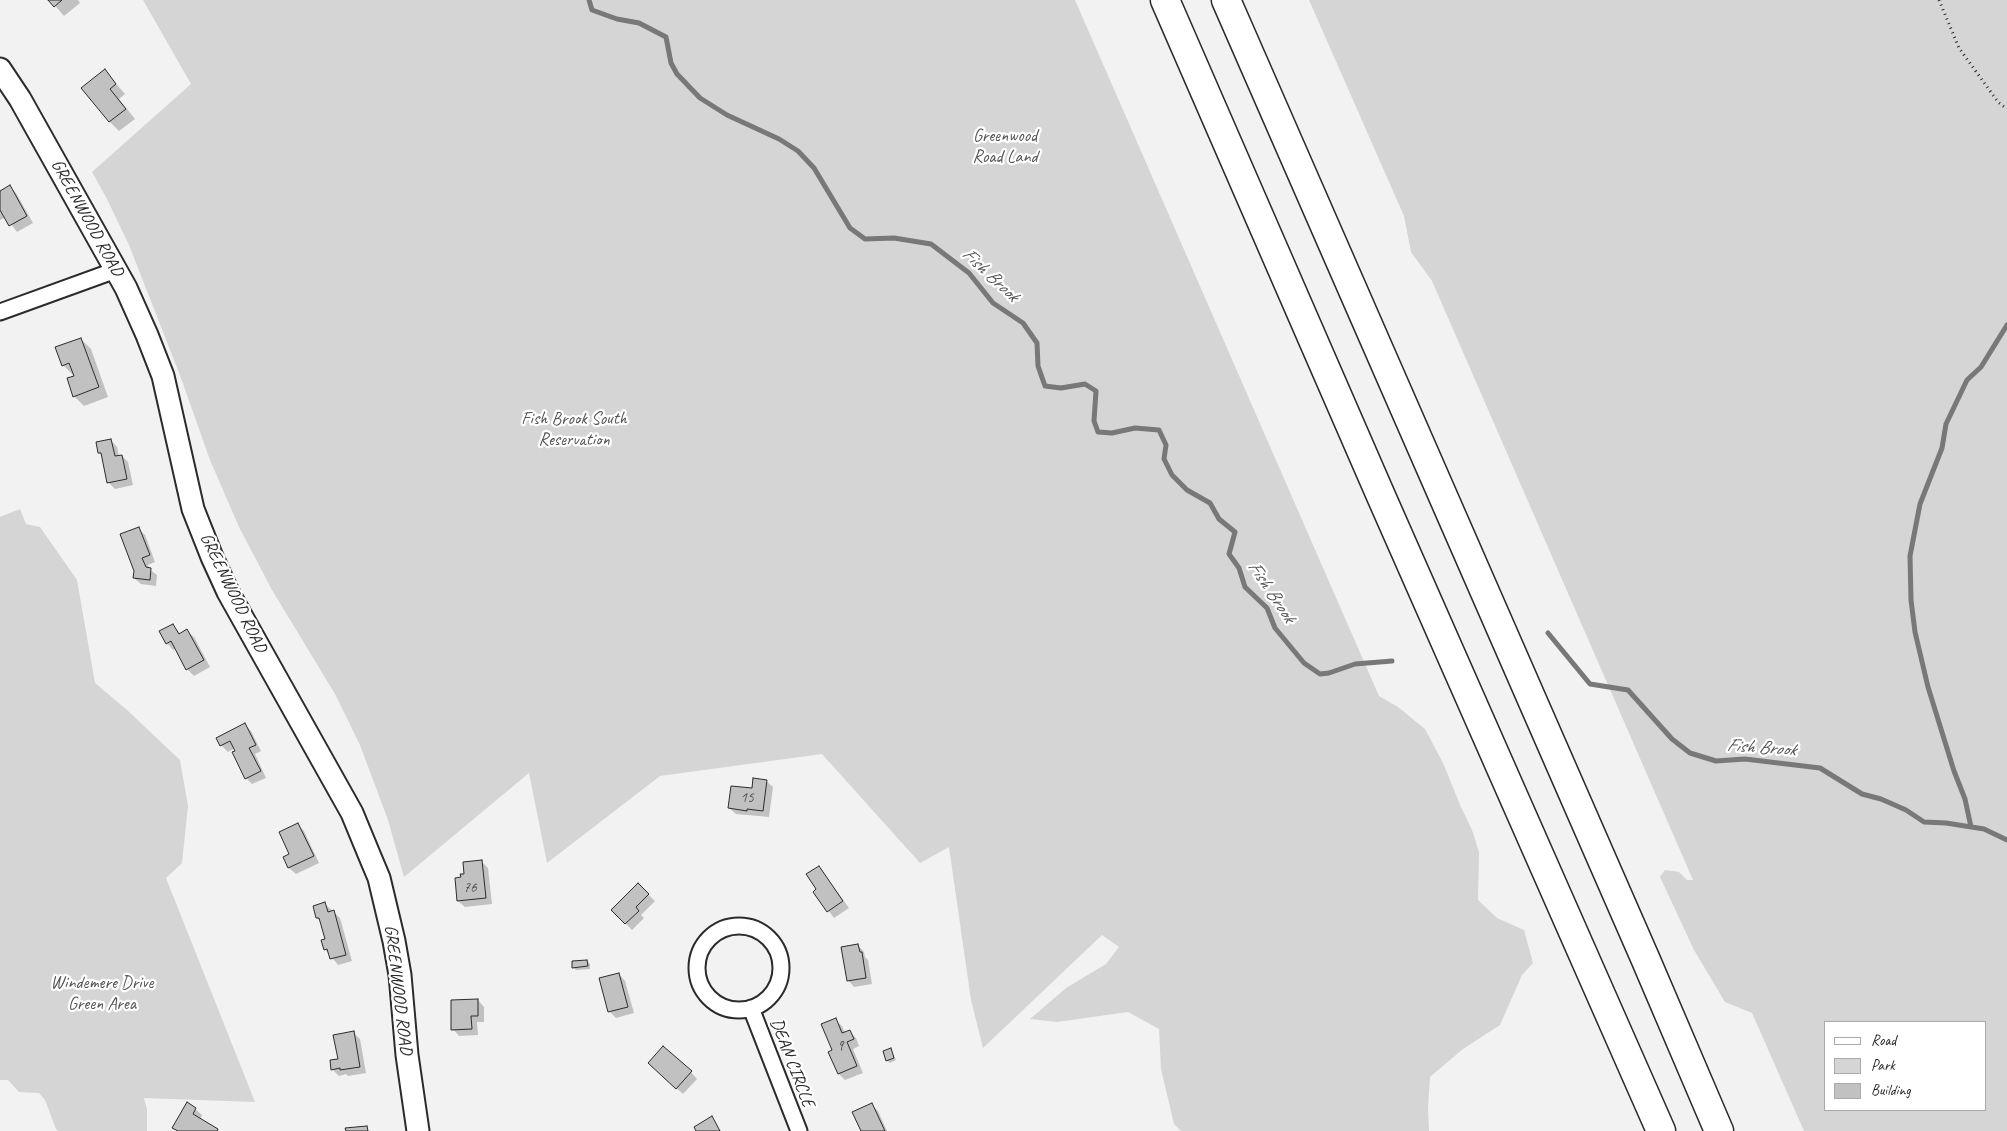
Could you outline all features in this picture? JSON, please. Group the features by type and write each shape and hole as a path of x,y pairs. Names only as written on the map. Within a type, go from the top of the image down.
{"highway":[{"path":"1165,0 1660,1131"},
{"path":"1226,0 1719,1131"}],"street":[{"name":"GREENWOOD ROAD","path":"0,69 20,99 116,270 147,335 162,376 193,510 212,557 233,601 352,813 379,878 400,974 406,1056 418,1131"},
{"path":"0,312 116,270"},
{"name":"DEAN CIRCLE","path":"732,927 750,928 766,936 772,942 780,959 780,977 773,993 767,1000 751,1008 732,1010 714,1002 701,987 698,978 698,958 707,941 714,934 732,927"},
{"name":"DEAN CIRCLE","path":"751,1008 799,1131"}],"path":[{"path":"1939,0 1959,48 1998,102 2007,109"}],"green space":[{"name":"Fish Brook South Reservation","path":"143,0 1075,0 1379,696 1398,707 1425,729 1443,763 1472,830 1479,852 1478,900 1497,918 1524,930 1533,963 1522,975 1500,1025 1463,1049 1430,1077 1429,1131 1181,1131 1174,1124 1161,1069 1159,1029 1128,1012 1057,1022 1030,1019 1066,988 1106,964 1119,947 1102,935 983,1048 971,1000 949,847 920,863 822,754 660,776 547,863 529,773 404,877 388,820 360,745 335,694 272,590 239,527 210,460 181,378 129,245 92,172 191,84"},
{"path":"1309,0 2007,0 2007,1131 1804,1131 1752,1013 1725,1002 1694,950 1660,877 1665,870 1679,872 1687,880 1693,880 1432,281 1411,252 1404,216"},
{"name":"Windemere Drive Green Area","path":"20,509 26,524 40,527 77,580 95,683 180,760 188,806 182,863 166,878 255,1102 144,1098 147,1109 147,1131 58,1131 45,1100 39,1093 19,1092 8,1080 0,1080 0,517"}],"building":[{"path":"48,0 62,0 54,7"},
{"path":"105,69 116,84 110,89 126,109 109,122 81,88"},
{"path":"10,185 27,216 9,226 0,210 0,191"},
{"path":"81,338 99,387 73,397 67,378 74,376 69,363 62,366 55,347"},
{"path":"111,439 115,456 122,455 127,479 107,483 101,453 98,453 96,442"},
{"path":"139,527 150,555 142,558 146,567 151,568 150,580 133,578 134,571 120,534"},
{"path":"173,624 179,634 187,629 204,660 186,670 171,641 166,644 159,631"},
{"path":"245,723 256,745 249,748 261,771 245,779 232,752 235,751 230,741 220,746 216,738"},
{"path":"753,778 767,780 763,811 728,808 731,786 752,788"},
{"path":"298,823 314,856 288,868 283,857 289,854 279,832"},
{"path":"482,860 486,898 457,901 455,878 461,877 460,874 464,874 463,862"},
{"path":"819,866 843,901 827,912 813,892 816,889 806,874"},
{"path":"638,883 649,894 636,907 639,911 625,924 611,910"},
{"path":"325,902 328,912 334,910 346,955 330,959 327,949 324,950 321,940 325,939 319,918 316,918 313,906"},
{"path":"858,944 860,952 862,952 866,978 847,981 841,947"},
{"path":"587,960 588,966 572,968 572,961"},
{"path":"619,973 628,1007 608,1012 599,978"},
{"path":"478,999 478,1016 471,1016 472,1029 451,1030 451,1000"},
{"path":"836,1018 842,1033 850,1030 854,1039 847,1042 857,1066 838,1074 828,1052 832,1050 821,1024"},
{"path":"354,1031 360,1067 331,1070 330,1060 338,1059 333,1035"},
{"path":"663,1046 692,1071 676,1089 648,1063"},
{"path":"891,1048 894,1058 886,1061 883,1051"},
{"path":"187,1102 196,1108 193,1114 218,1129 217,1131 178,1131 172,1128"},
{"path":"872,1103 885,1131 861,1131 852,1112"},
{"path":"712,1116 720,1131 696,1131 694,1127"},
{"path":"367,1126 368,1131 346,1131 345,1128"}],"waterway":[{"name":"Fish Brook","path":"589,0 592,10 617,19 639,23 666,37 671,63 677,74 700,98 727,115 779,139 798,151 814,168 850,228 865,239 894,238 931,244 969,273 993,303 1023,323 1037,343 1038,366 1045,386 1061,388 1085,384 1096,391 1094,421 1098,432 1112,433 1135,428 1159,430 1166,445 1164,459 1172,475 1187,490 1210,503 1219,519 1235,532 1229,554 1239,568 1245,587 1267,608 1275,628 1304,663 1320,674 1329,673 1355,664 1392,661"},
{"path":"1971,827 1965,799 1954,771 1928,687 1915,632 1911,600 1910,556 1920,504 1942,448 1946,424 1967,380 1981,367 2007,325"},
{"name":"Fish Brook","path":"1548,633 1590,684 1628,690 1672,739 1690,753 1716,761 1745,759 1820,768 1862,794 1881,799 1906,810 1924,822 1946,823 1984,829 2007,840"}],"park label":[{"name":"Greenwood Road Land","path":"1005,146"}]}
